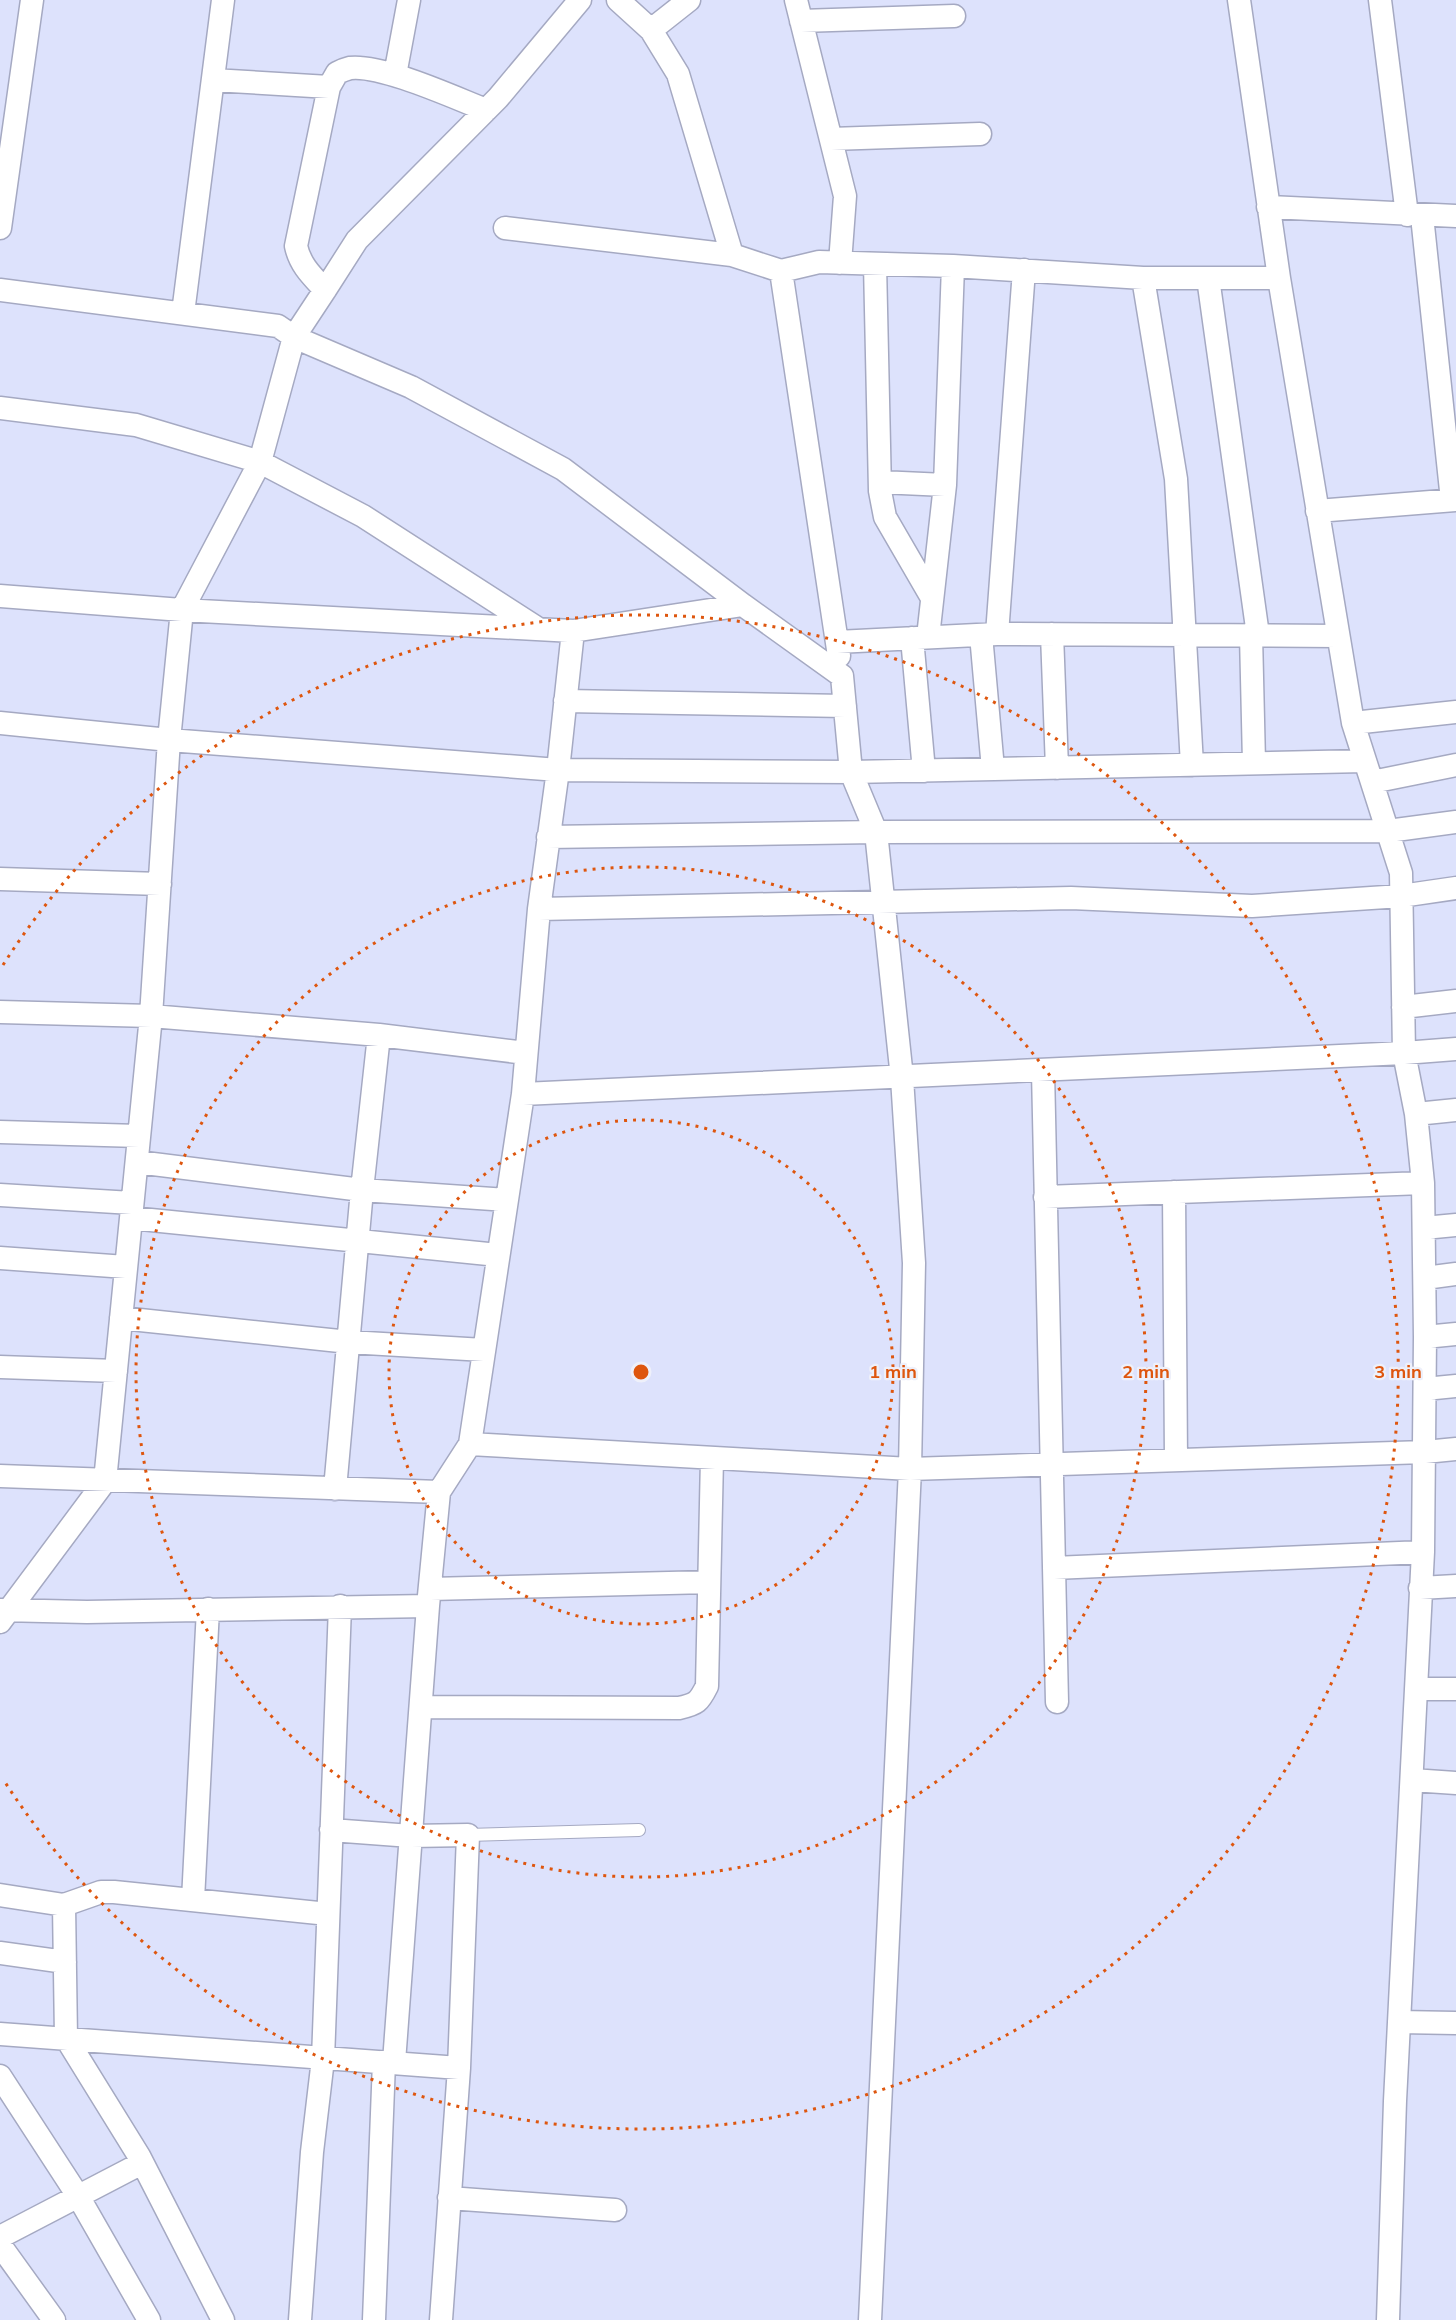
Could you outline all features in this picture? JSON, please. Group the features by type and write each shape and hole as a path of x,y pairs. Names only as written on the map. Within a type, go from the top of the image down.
{"street":[{"path":"0,228 32,0"},
{"path":"183,313 223,0"},
{"path":"395,75 410,0"},
{"path":"3,1614 105,1481 151,1016 169,740 182,610 260,462 294,337 357,240 486,110 580,0"},
{"path":"618,0 651,30 678,74 732,255"},
{"path":"651,30 689,0"},
{"path":"1239,0 1279,278 1353,723 1401,873 1404,1053 1416,1114 1423,1183 1425,1278 1423,1552 1399,2022 1388,2320"},
{"path":"1317,511 1454,500 1447,363 1415,215 1380,0"},
{"path":"840,263 845,196 799,10 954,16"},
{"path":"325,290 304,267 296,246 329,87 337,73 350,68 395,75 486,110"},
{"path":"213,80 329,87"},
{"path":"831,139 980,134"},
{"path":"1268,207 1456,216"},
{"path":"506,228 732,255 781,271 819,262 953,266 1143,278 1279,278"},
{"path":"874,264 880,482 885,517 932,598"},
{"path":"924,771 920,638 932,598 945,485 953,266"},
{"path":"993,769 989,635 1024,270"},
{"path":"781,271 842,676 851,772 876,832 902,1078 914,1263 910,1469 870,2320"},
{"path":"1143,278 1176,479 1192,765"},
{"path":"1208,278 1255,635 1254,763"},
{"path":"0,290 278,326 294,337 411,387 563,469 743,605 842,676"},
{"path":"0,408 136,424 260,462 363,516 540,630"},
{"path":"880,482 945,485"},
{"path":"0,596 182,610 573,631 743,605"},
{"path":"374,2320 389,2062 411,1836 439,1492 470,1444 523,1094 539,909 558,770 573,631"},
{"path":"837,642 1052,634 1338,636"},
{"path":"1052,634 1057,768"},
{"path":"565,701 845,706"},
{"path":"1353,723 1456,712"},
{"path":"0,723 169,740 558,770 851,772 1365,760"},
{"path":"1372,782 1456,765"},
{"path":"548,837 876,832 1388,831 1456,822"},
{"path":"0,879 160,884"},
{"path":"539,909 1071,898 1251,906 1401,896 1456,888"},
{"path":"1403,1007 1456,1001"},
{"path":"0,1012 151,1016 379,1035 526,1053"},
{"path":"335,1489 362,1190 379,1035"},
{"path":"523,1094 902,1078 1404,1053 1456,1048"},
{"path":"1043,1071 1057,1702"},
{"path":"1416,1114 1456,1110"},
{"path":"0,1132 139,1136"},
{"path":"136,1162 362,1190 507,1200"},
{"path":"1045,1197 1423,1183"},
{"path":"1174,1192 1176,1460"},
{"path":"0,1195 498,1255"},
{"path":"1424,1227 1456,1225"},
{"path":"0,1258 126,1267"},
{"path":"1425,1278 1456,1274"},
{"path":"121,1318 349,1341 484,1350"},
{"path":"1425,1337 1456,1334"},
{"path":"0,1367 116,1371"},
{"path":"1425,1389 1456,1386"},
{"path":"470,1444 910,1469 1425,1452 1456,1449"},
{"path":"421,1707 679,1708 692,1706 700,1700 707,1686 712,1458"},
{"path":"0,1476 439,1492"},
{"path":"1054,1568 1423,1552"},
{"path":"3,1614 340,1606 429,1597 709,1582"},
{"path":"1420,1588 1456,1586"},
{"path":"300,2320 312,2152 323,2059 340,1606"},
{"path":"193,1900 208,1609"},
{"path":"1417,1689 1456,1689"},
{"path":"1412,1780 1456,1783"},
{"path":"331,1830 411,1836 468,1835 459,2068 441,2320"},
{"path":"0,1896 64,1905 101,1892 328,1914"},
{"path":"64,1905 66,2038 142,2163 223,2320"},
{"path":"0,1953 65,1962"},
{"path":"1399,2022 1456,2023"},
{"path":"0,2034 459,2068"},
{"path":"0,2076 78,2196 149,2320"},
{"path":"0,2236 142,2163"},
{"path":"449,2198 615,2210"},
{"path":"0,2245 54,2320"}],"lane":[{"path":"468,1835 639,1830"}]}
